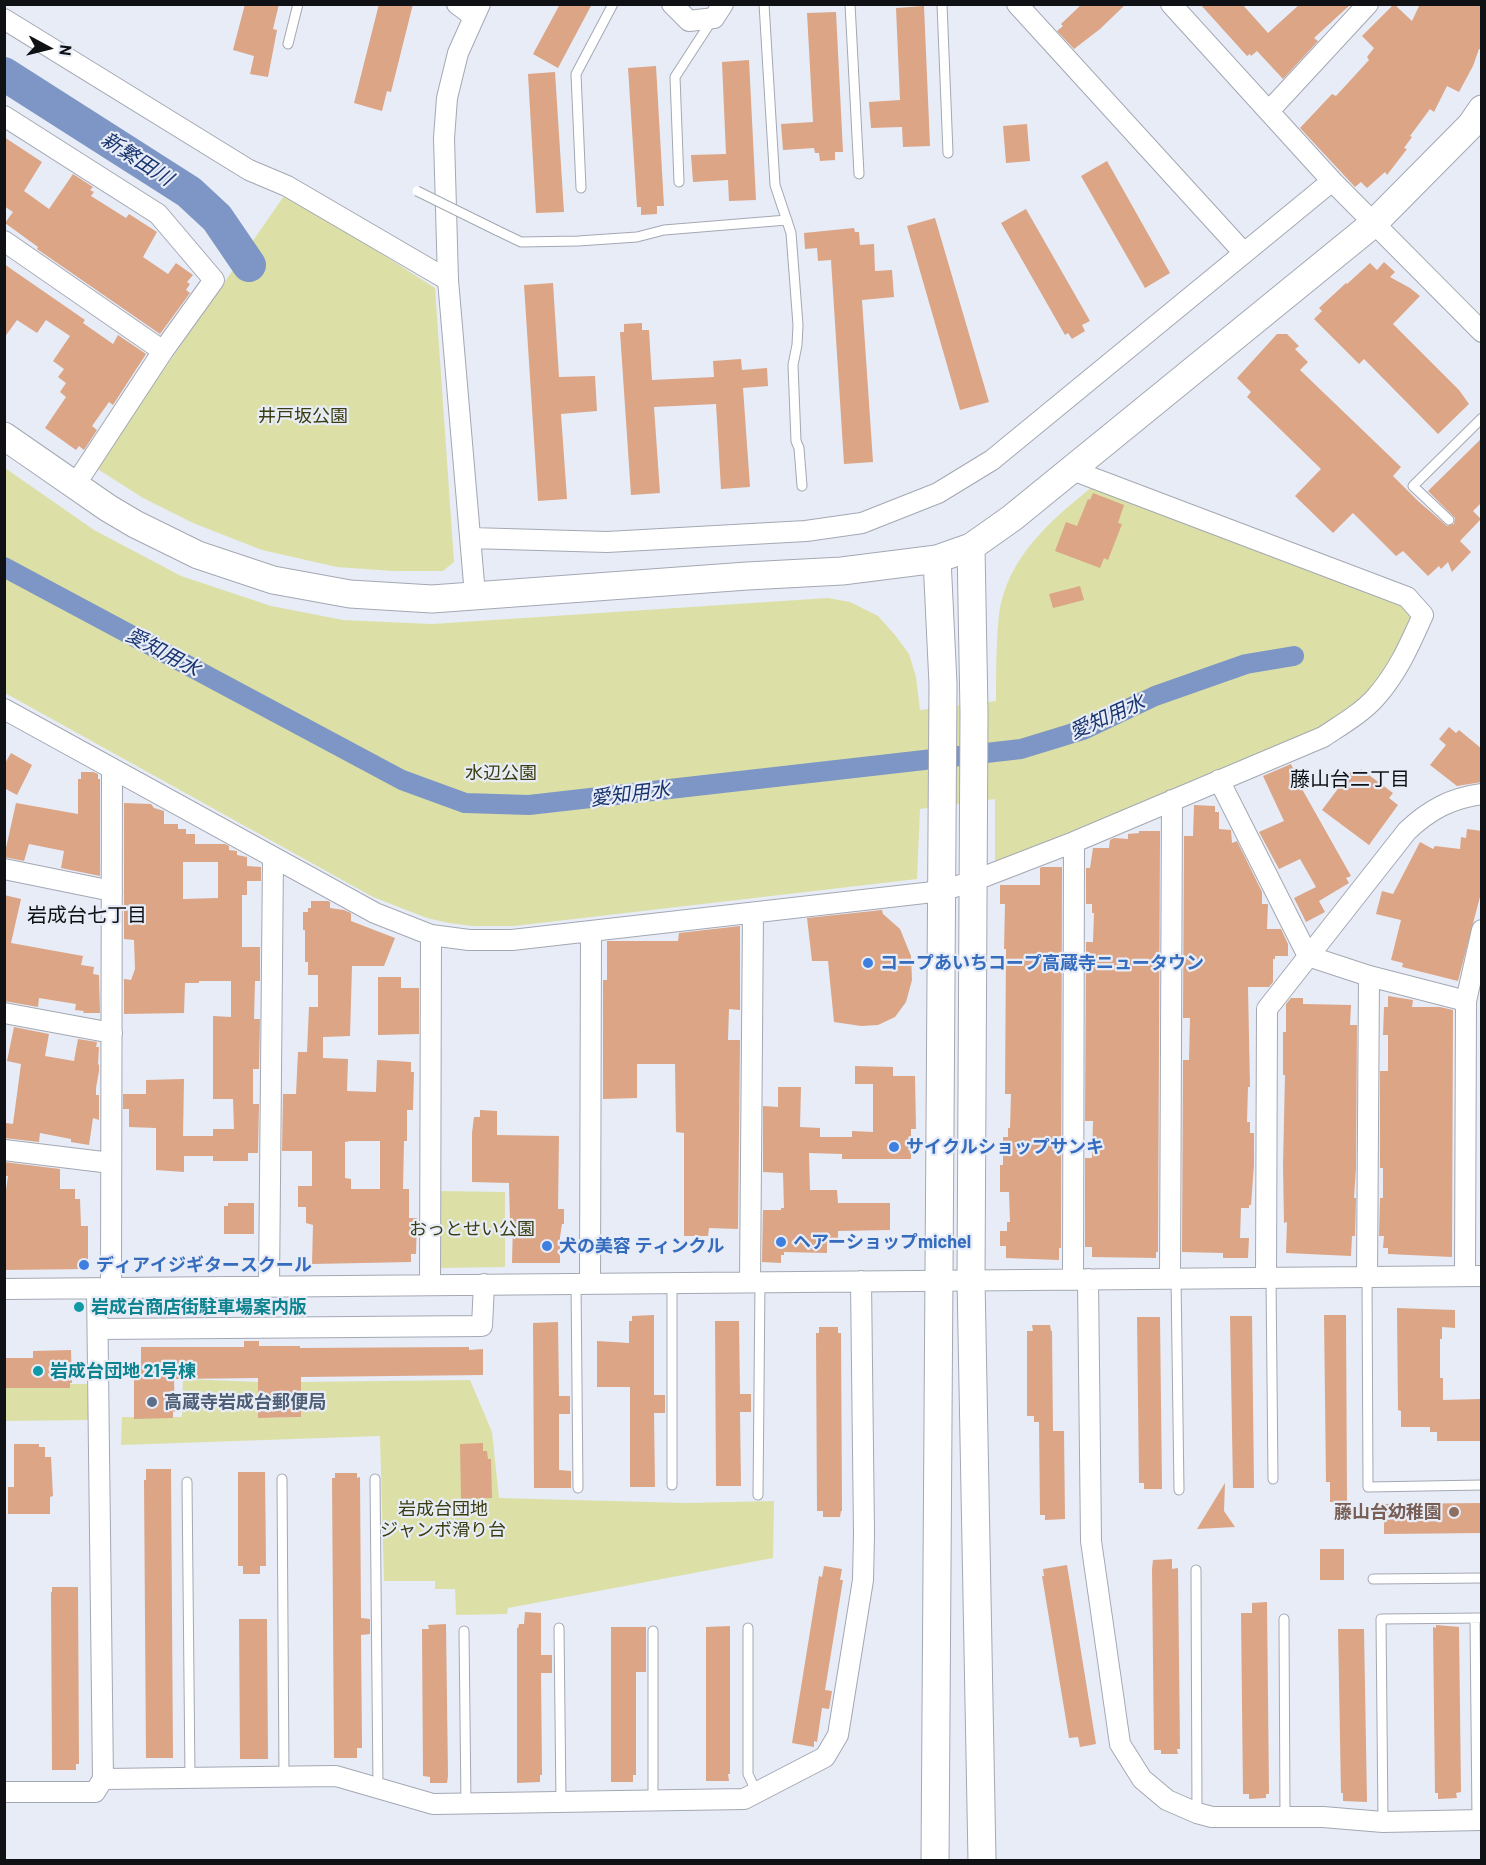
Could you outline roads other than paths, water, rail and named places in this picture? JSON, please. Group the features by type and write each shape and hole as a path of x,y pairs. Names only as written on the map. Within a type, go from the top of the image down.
{"street":[{"path":"457,4 476,10 458,53 447,98 444,138 448,280 475,595"},
{"path":"672,4 689,21 718,11"},
{"path":"1017,4 1244,253"},
{"path":"1171,4 1332,182 1482,332"},
{"path":"1269,111 1362,7"},
{"path":"4,19 249,170 288,186 448,280"},
{"path":"4,436 135,525 198,555 273,580 359,595 432,599 842,572 937,559 971,548 1012,518 1373,224 1471,125 1482,109"},
{"path":"4,116 158,214 214,280 163,351 75,485"},
{"path":"471,538 607,542 806,531 862,523 938,493 992,460 1332,182"},
{"path":"4,241 163,351"},
{"path":"4,709 375,913 431,935 469,940 512,940 942,891 1074,842 1323,737 1376,698 1405,657 1423,615 1407,597 1072,470"},
{"path":"971,548 974,713 971,1280 982,1860"},
{"path":"935,1860 943,716 937,559"},
{"path":"5,1792 95,1792 103,1779 98,1329 104,1288 111,1162 112,769"},
{"path":"1219,780 1308,956 1369,976 1466,1000"},
{"path":"1269,1277 1267,1009 1414,825 1436,808 1466,796 1482,794"},
{"path":"1172,800 1173,1278"},
{"path":"1074,842 1080,1279 1090,1541 1120,1744 1143,1779 1167,1800 1212,1817 1323,1818 1383,1822 1479,1820"},
{"path":"269,1286 273,858"},
{"path":"4,869 112,891"},
{"path":"753,913 755,1282"},
{"path":"4,1289 1473,1276 1466,1000 1482,930"},
{"path":"583,1283 591,931"},
{"path":"430,1285 431,935"},
{"path":"1367,1277 1369,976"},
{"path":"4,1013 112,1033"},
{"path":"4,1150 111,1162"},
{"path":"103,1779 336,1776 433,1804 744,1799 825,1757 838,1736 863,1581 861,1281"},
{"path":"98,1329 482,1326 484,1284"}],"lane":[{"path":"288,44 298,4"},
{"path":"582,188 576,74 613,4"},
{"path":"764,4 775,185 791,233 798,324 793,383 796,441 800,448 802,486"},
{"path":"850,4 859,174"},
{"path":"942,4 948,153"},
{"path":"679,182 675,77 718,11"},
{"path":"417,191 520,242 637,237 664,230 787,220"},
{"path":"1449,520 1413,486 1482,418"},
{"path":"1269,1277 1273,1479"},
{"path":"1367,1277 1368,1487 1482,1485"},
{"path":"1173,1278 1179,1490"},
{"path":"672,1282 672,1485"},
{"path":"755,1282 758,1495"},
{"path":"578,1488 583,1283"},
{"path":"282,1479 284,1776"},
{"path":"375,1479 378,1788"},
{"path":"187,1482 190,1778"},
{"path":"1196,1570 1197,1813"},
{"path":"1374,1579 1482,1578"},
{"path":"1383,1822 1381,1619 1478,1618 1479,1820"},
{"path":"1284,1619 1286,1818"},
{"path":"559,1628 561,1802"},
{"path":"748,1628 748,1774 757,1793"},
{"path":"464,1631 466,1804"},
{"path":"653,1631 653,1801"},
{"path":"4,1780 5,1792"}],"waterway":[{"name":"新繁田川","path":"4,74 189,192 217,218 249,265"},
{"name":"愛知用水","path":"4,567 402,780 465,803 529,805 1021,749 1083,730 1155,696 1246,664 1294,656"}],"place":[{"name":"コープあいちコープ高蔵寺ニュータウン","path":"868,963"},
{"name":"サイクルショップサンキ","path":"894,1147"},
{"name":"ヘアーショップmichel","path":"781,1242"},
{"name":"犬の美容 ティンクル","path":"547,1246"},
{"name":"ディアイジギタースクール","path":"84,1265"},
{"name":"岩成台商店街駐車場案内版","path":"79,1307"},
{"name":"岩成台団地 21号棟","path":"38,1371"},
{"name":"高蔵寺岩成台郵便局","path":"152,1402"},
{"name":"藤山台幼稚園","path":"1454,1512"}],"district":[{"name":"藤山台二丁目","path":"1350,779"},
{"name":"岩成台七丁目","path":"87,915"}],"park label":[{"name":"井戸坂公園","path":"303,416"},
{"name":"水辺公園","path":"501,773"},
{"name":"おっとせい公園","path":"472,1229"},
{"name":"岩成台団地 ジャンボ滑り台","path":"443,1519"}]}
